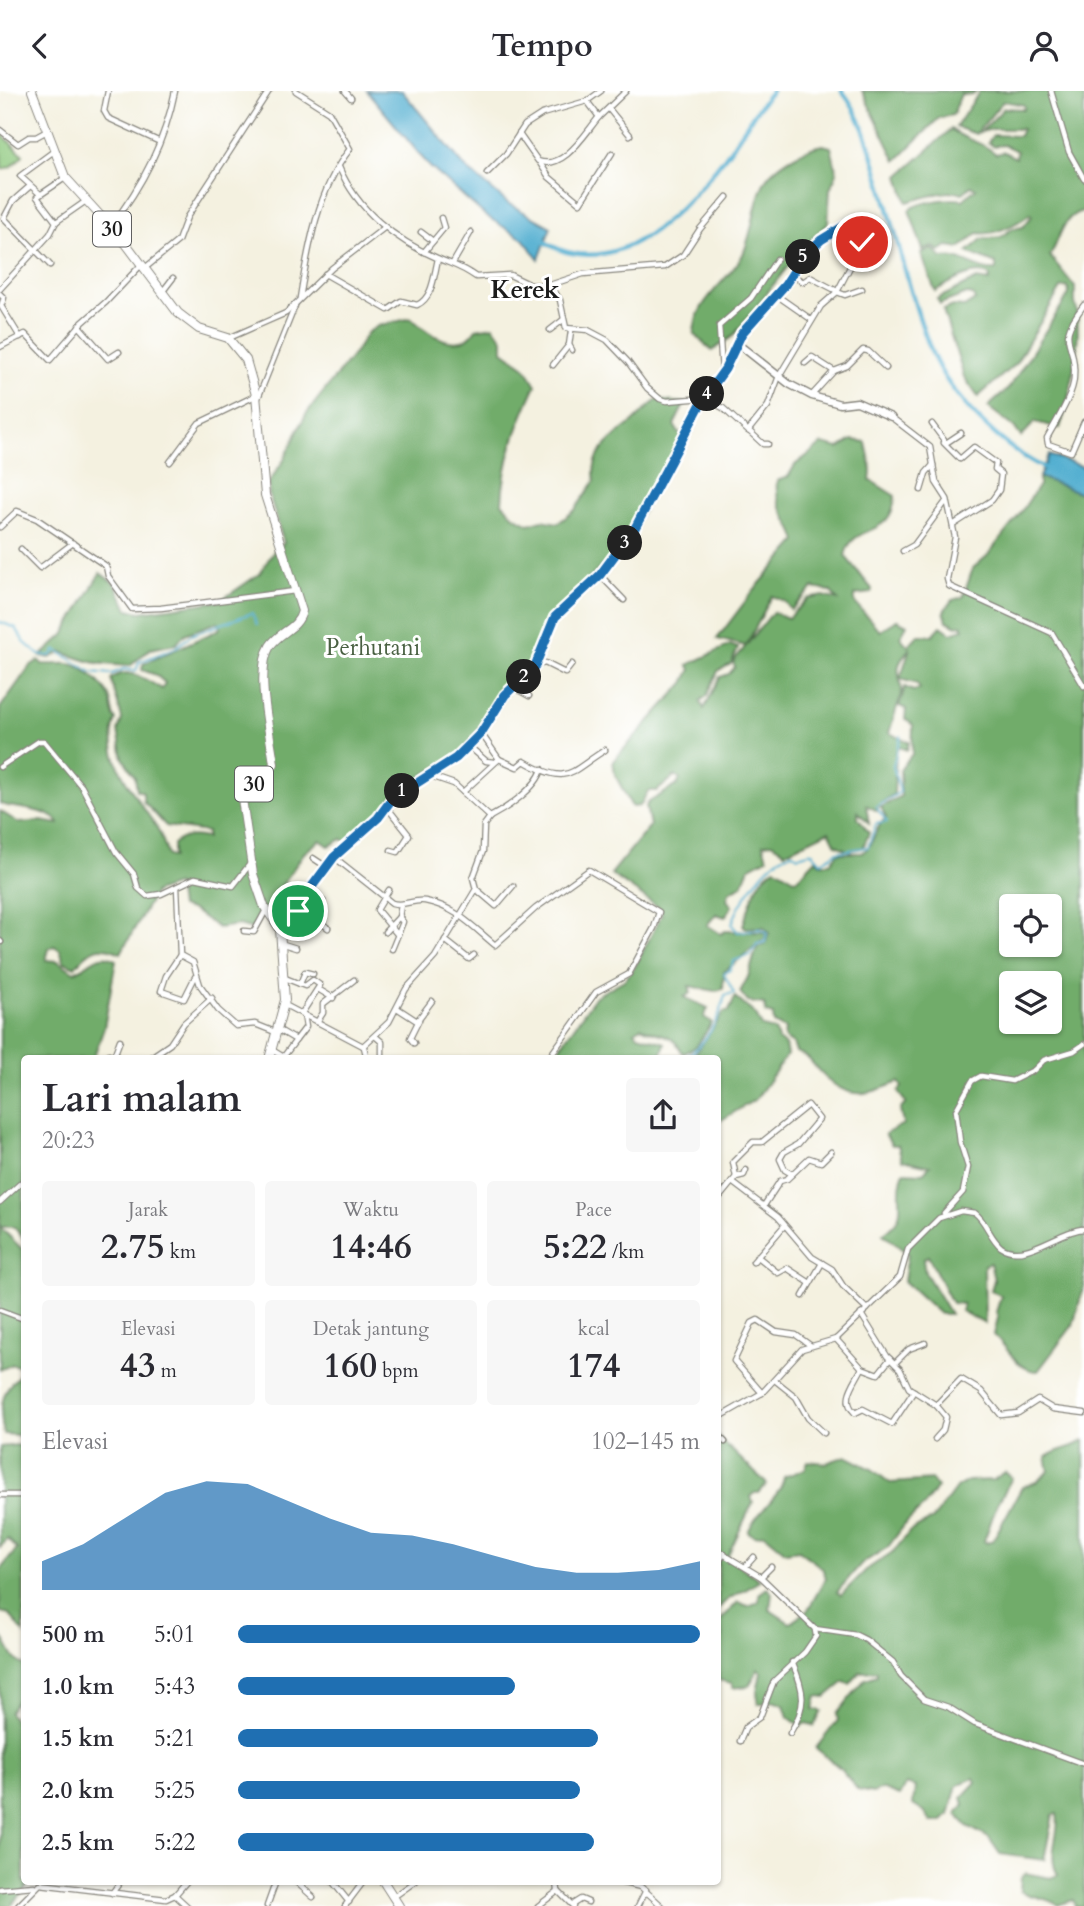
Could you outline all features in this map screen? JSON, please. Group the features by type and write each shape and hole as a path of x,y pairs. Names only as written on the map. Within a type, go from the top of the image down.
{"highway":[{"name":"30","path":"32,91 65,177 143,266 178,313 191,325 228,338 246,359 256,398 264,494 298,590 301,617 274,641 267,653 265,720 274,764 243,797 251,863 266,909 280,929 285,978 284,1005 270,1054"},
{"path":"386,1885 399,1906"}],"main road":[{"path":"704,398 738,344 779,376 812,396 840,404 857,402 891,417"}],"street":[{"path":"108,91 104,111 108,118 158,141"},
{"path":"110,227 147,172 170,116 175,91"},
{"path":"0,347 27,335 49,360 79,326 143,266 178,241 187,217 269,91"},
{"path":"170,462 200,423 256,398 264,388 300,297 313,232 324,198 350,149 331,113 296,91"},
{"path":"345,91 351,98"},
{"path":"486,173 506,154 522,128 542,114 587,101 601,91"},
{"path":"540,163 574,149 599,117 626,91"},
{"path":"1051,91 1069,152 1084,179"},
{"path":"587,101 599,117"},
{"path":"608,109 630,135"},
{"path":"0,130 18,144 47,131"},
{"path":"519,134 550,177 580,203 612,153"},
{"path":"40,194 29,187 20,175 54,151"},
{"path":"339,167 354,199 384,228 438,259 463,266 476,277 510,275 534,286 550,285 583,274 653,271 665,267 683,255 699,229 727,197"},
{"path":"56,222 37,199 65,177"},
{"path":"29,187 13,201 4,217 50,265"},
{"path":"20,337 1,306 4,298 0,292 56,222 86,201"},
{"path":"424,252 444,228 441,218"},
{"path":"738,344 748,324 772,300 803,257 821,240 853,222 862,244 837,291 821,306 812,320 779,376 768,406 749,431"},
{"path":"300,297 384,228"},
{"path":"421,232 433,241"},
{"path":"453,264 471,232"},
{"path":"722,373 719,360 719,326 751,298 777,258"},
{"path":"325,274 388,310 401,301 417,305 423,302 432,285 438,259"},
{"path":"792,274 803,282 810,277 843,296 862,289"},
{"path":"162,292 173,278"},
{"path":"519,295 526,283"},
{"path":"550,285 559,300 563,320 571,331 570,347 553,365"},
{"path":"772,300 779,297 812,320"},
{"path":"228,338 274,320 296,305"},
{"path":"1084,305 1066,334 1067,344 1073,351 1074,380 1055,428 1047,438 1048,444 1071,451 1084,422"},
{"path":"550,330 563,320"},
{"path":"79,326 108,359 119,352"},
{"path":"571,331 586,329 604,338 628,362 651,392 663,400 704,398 716,407 723,408 763,444 768,444"},
{"path":"812,396 834,371 847,366 864,350 886,368"},
{"path":"806,363 812,357 834,371"},
{"path":"280,929 334,857 396,795 470,747 513,687 535,666 555,617 600,575 640,519 704,398"},
{"path":"891,417 930,447 936,482 947,499 955,537 947,579 950,586 1052,633 1084,686"},
{"path":"932,424 939,430 942,441 961,459 974,447 995,463 996,470 1001,474 999,490 992,500 953,525"},
{"path":"930,447 961,433"},
{"path":"921,490 926,473 934,465"},
{"path":"903,551 914,545 947,499"},
{"path":"0,527 18,510 37,519 106,566 108,576 132,609 162,608 298,590"},
{"path":"22,549 40,568 73,543"},
{"path":"600,575 624,600"},
{"path":"535,666 545,663 565,673 572,664"},
{"path":"513,687 529,696"},
{"path":"481,733 496,761"},
{"path":"0,767 39,741 44,741 89,798 116,852 134,874 138,888 145,895 153,896 198,878 231,887 238,883 251,863"},
{"path":"470,747 486,761 517,767 524,761 542,769 570,774 605,750"},
{"path":"463,793 496,761"},
{"path":"513,885 496,907 476,890 473,878 483,851 484,825 490,817 528,791 539,779 542,769"},
{"path":"428,775 450,782 490,817"},
{"path":"387,806 409,835 398,852 391,850"},
{"path":"334,857 384,897 401,905 422,901 446,907 496,944 536,908 591,870 659,912 654,928 628,974 596,992 551,1055"},
{"path":"313,858 328,868"},
{"path":"177,887 180,955 164,978 161,991 184,999 195,976"},
{"path":"389,890 377,910 387,929 397,934"},
{"path":"363,1046 389,1022 406,989 435,957 476,890"},
{"path":"308,893 323,901"},
{"path":"392,949 403,922 400,916 401,905"},
{"path":"244,931 254,932 266,909"},
{"path":"274,917 279,910 291,914 308,912 328,928"},
{"path":"387,929 400,916"},
{"path":"445,940 463,956 469,959 474,955"},
{"path":"281,943 296,948"},
{"path":"180,955 193,962 195,976 212,997 218,1010 236,1026 254,1024 296,1040"},
{"path":"300,984 305,972 313,974"},
{"path":"285,978 305,986 314,980 320,985 303,1014 306,1027 288,1055"},
{"path":"317,1022 324,1013 323,1004 354,980"},
{"path":"318,989 333,998"},
{"path":"154,1055 170,1044 184,1023 212,997"},
{"path":"414,1043 410,1038 432,1001"},
{"path":"284,1005 363,1046 366,1055"},
{"path":"397,1008 414,1020 419,1020"},
{"path":"375,1036 382,1042 382,1055"},
{"path":"117,1055 120,1040"},
{"path":"721,1415 762,1393 776,1381 802,1349 836,1339 900,1277 908,1249 964,1189 968,1163 960,1142 955,1114 959,1102 974,1079 981,1076 1012,1081 1033,1070 1044,1060 1074,1051 1084,1044"},
{"path":"792,1174 785,1170 780,1159 784,1152 798,1144 819,1119 808,1105 762,1142 753,1142 733,1162 734,1180 765,1204 822,1263 832,1269 841,1283 867,1309"},
{"path":"765,1204 780,1181 809,1158 822,1161 831,1152"},
{"path":"721,1195 747,1170"},
{"path":"0,1202 21,1183"},
{"path":"940,1217 961,1211 975,1213 1000,1246 1014,1251 1029,1249 1069,1231 1084,1229"},
{"path":"753,1262 784,1226"},
{"path":"757,1255 778,1273 787,1268 810,1283"},
{"path":"803,1296 822,1263"},
{"path":"0,1310 21,1318"},
{"path":"861,1314 914,1391 936,1405 946,1419 943,1430 935,1439"},
{"path":"762,1393 734,1361 755,1321 776,1332 799,1336 811,1345"},
{"path":"836,1339 863,1368 881,1375 892,1361 905,1351 925,1343"},
{"path":"863,1368 848,1395 849,1405 855,1413 862,1409 892,1424 914,1391"},
{"path":"936,1405 961,1379 981,1391 1001,1415 1017,1413 1038,1400 1053,1409 1084,1413"},
{"path":"776,1381 796,1397 808,1418 824,1433"},
{"path":"721,1438 725,1441"},
{"path":"0,1495 21,1495"},
{"path":"721,1552 761,1577 815,1629 863,1638 893,1662 901,1676 924,1699 948,1707 975,1724 1084,1764"},
{"path":"721,1558 724,1553"},
{"path":"746,1566 754,1557"},
{"path":"761,1577 771,1567"},
{"path":"740,1741 746,1727 760,1717 774,1681 813,1640 815,1629"},
{"path":"790,1733 802,1714 803,1704 799,1678 792,1662"},
{"path":"112,1893 118,1885"},
{"path":"170,1906 184,1885"},
{"path":"267,1906 275,1885"},
{"path":"299,1885 313,1898"},
{"path":"335,1885 347,1904 361,1885"},
{"path":"395,1896 410,1885"},
{"path":"557,1885 558,1892 573,1905 581,1899 588,1902"},
{"path":"636,1885 646,1890 662,1906"},
{"path":"18,1906 35,1886"},
{"path":"0,1889 35,1886 174,1896 187,1906"},
{"path":"638,1906 646,1890"},
{"path":"538,1906 558,1892"}],"green space":[{"path":"862,91 976,91 972,95 961,94 953,115 939,118 896,161"},
{"path":"980,91 1084,91 1084,211 1066,222 1050,256 1075,287 1078,329 1072,382 1060,428 1035,422 1021,437 1014,427 988,407 1009,388 1069,294 1068,287 1061,288 1016,363 978,397 964,377 943,310 952,306 964,307 975,300 973,295 967,294 940,304 937,299 977,279 989,281 990,276 977,273 955,280 935,291 921,253 933,249 942,258 956,258 982,268 996,270 996,264 967,252 982,239 1001,237 1011,229 1023,227 1032,216 1030,214 998,231 978,233 960,248 948,246 939,251 933,246 923,250 909,210 935,201 963,200 976,188 971,186 963,193 942,193 907,202 899,176 951,129 996,154 1004,152 1016,158 1017,151 1004,145 993,146 988,142 993,135 1019,136 1022,129 993,129 981,132 1004,108 1024,109 1024,105 1003,101 976,134 956,127"},
{"path":"0,132 23,155 11,167 2,169"},
{"path":"823,145 831,147 837,173 830,189 828,223 801,250 733,336 712,351 694,334 695,323 705,303 741,258 765,180 789,159"},
{"name":"Perhutani","path":"411,318 435,336 453,342 469,337 476,329 493,326 503,339 503,351 525,367 536,385 513,442 502,503 514,516 529,524 542,520 558,523 574,511 595,481 596,463 604,447 653,403 657,400 685,403 674,425 682,438 644,510 616,552 555,613 528,669 498,702 463,751 398,791 379,814 347,842 342,839 329,846 320,840 304,853 253,929 239,925 218,928 194,911 180,907 177,885 155,892 121,953 106,948 95,949 85,955 75,967 64,962 60,950 54,946 49,949 46,960 58,961 74,972 99,957 116,960 104,1028 94,1055 21,1055 21,1235 14,1227 0,1227 0,811 19,823 41,821 59,824 56,819 42,812 0,804 0,708 30,666 39,660 42,664 75,665 91,675 105,690 110,697 116,720 113,748 117,762 159,832 168,856 173,857 173,844 185,837 207,838 207,832 166,826 143,801 143,792 137,790 135,777 123,758 118,731 122,719 111,679 124,673 131,674 162,689 165,683 156,675 142,670 143,664 214,632 220,628 218,622 185,634 176,644 150,649 130,666 96,663 62,652 50,658 41,656 64,635 100,573 115,584 128,609 140,612 220,601 259,574 276,548 284,543 269,494 269,482 284,460 306,414 367,333 378,326"},
{"path":"852,440 866,442 871,466 870,480 895,496 887,519 880,526 855,538 845,556 872,589 871,593 855,595 855,603 880,631 897,620 907,625 900,637 908,646 918,635 933,635 941,626 951,633 964,629 962,625 957,626 947,621 944,611 952,600 963,597 973,568 987,556 1019,515 1039,485 1039,477 1084,494 1084,1286 1073,1325 1038,1371 1019,1363 994,1335 1001,1296 991,1290 994,1280 990,1263 984,1265 985,1324 961,1311 963,1304 952,1303 928,1256 923,1259 925,1272 950,1314 940,1314 904,1281 908,1254 883,1234 899,1217 900,1186 904,1172 923,1173 930,1166 902,1160 898,1145 892,1145 885,1134 903,1124 900,1110 906,1103 898,1092 902,1087 899,1082 869,1092 843,1090 824,1076 805,1056 796,1052 793,1044 784,1038 785,1029 774,1023 773,1015 766,1013 764,1004 748,1002 740,992 748,977 757,947 765,944 769,933 764,927 746,928 743,925 763,878 776,868 796,880 816,859 820,863 830,863 838,853 862,853 886,818 881,807 901,796 900,770 912,754 913,725 905,719 906,709 899,706 905,687 913,691 920,689 917,684 900,679 902,691 889,733 909,742 907,750 900,747 896,752 894,794 879,805 877,811 866,805 869,823 858,812 858,818 869,833 863,848 849,851 836,845 829,831 785,852 772,843 763,844 767,858 749,868 742,885 729,892 727,900 732,906 725,917 716,914 707,925 721,934 725,931 765,932 766,937 724,972 723,989 715,991 689,986 691,993 684,997 708,1008 704,1017 712,1023 696,1047 683,1054 674,1041 641,1027 635,1031 638,1035 665,1043 661,1055 554,1055 596,996 624,980 636,965 662,914 659,908 611,874 650,826 646,806 677,785 680,779 675,776 657,791 648,791 640,806 632,807 615,775 613,761 684,683 691,669 688,665 730,645 738,648 731,664 718,671 707,696 700,701 704,709 720,677 729,674 735,667 733,662 746,646 717,639 754,590 797,541 780,506 777,481 788,477 795,465 822,444 839,448","holes":["813,588 830,591 838,600 824,596 808,599 788,618 773,612 746,645 772,596 784,601 791,610","910,648 900,679 899,664"]},
{"path":"735,997 756,1015 762,1027 775,1030 778,1040 785,1045 787,1055 756,1099 721,1120 721,1055 693,1055 724,1012 729,1011"},
{"path":"0,1227 21,1248 21,1368 13,1364 0,1370"},
{"path":"21,1374 21,1438 4,1434 2,1403 11,1384"},
{"path":"721,1440 767,1484 751,1497 753,1502 727,1557 760,1580 721,1606"},
{"path":"1084,1440 1084,1906 1075,1906 1073,1900 1058,1905 1020,1891 1021,1877 1026,1873 1051,1878 1058,1875 1053,1860 1057,1814 1053,1815 1044,1860 1000,1854 989,1838 967,1826 956,1814 964,1805 962,1797 976,1782 974,1778 957,1785 949,1815 942,1822 931,1822 924,1812 913,1805 915,1787 906,1784 899,1796 881,1789 873,1793 858,1790 840,1768 816,1748 838,1720 837,1714 865,1679 877,1675 877,1671 860,1672 850,1684 844,1682 826,1697 817,1696 814,1709 822,1711 814,1726 806,1723 800,1726 788,1717 784,1705 773,1701 758,1704 757,1692 761,1672 758,1669 749,1686 733,1688 732,1683 721,1681 721,1620 738,1602 748,1606 759,1602 759,1594 767,1588 772,1593 770,1610 790,1623 807,1611 826,1578 822,1568 799,1550 786,1552 764,1534 755,1536 748,1532 778,1492 784,1477 805,1469 808,1461 826,1463 846,1456 872,1469 890,1483 932,1480 937,1487 888,1547 860,1565 837,1592 841,1595 866,1570 894,1551 910,1531 933,1519 957,1487 968,1481 993,1480 1005,1472 1012,1478 997,1505 984,1541 987,1543 993,1540 1022,1487 1036,1482 1049,1471 1046,1457"},
{"path":"0,1447 21,1447 21,1629 9,1614 0,1612 0,1570 17,1549 8,1539 0,1547"},
{"path":"0,1635 21,1664 21,1694 9,1712 18,1726 21,1724 21,1885 29,1885 11,1906 0,1906"}],"water":[{"path":"367,91 402,91 466,168 509,204 551,227 539,259 523,239 486,216 430,167"},
{"path":"1049,455 1084,467 1084,494 1039,477"}],"waterway":[{"path":"543,241 567,252 591,255 614,251 637,242 657,229 677,212 711,175 772,91"},
{"path":"842,91 856,112 866,136 918,312 940,370 965,404 996,436 1047,469"},
{"path":"0,622 16,628 24,642 39,655 51,656 56,650 91,672 112,674 124,669 136,671 139,662 175,648 191,635 252,613 257,624"},
{"path":"689,1055 710,1031 725,995 734,993 724,974 730,970 734,961 750,955 757,944 765,942 767,932 760,929 738,932 732,925 747,894 765,871 784,856 812,852 821,862 837,852 868,847 876,824 887,822 876,807 900,792 893,766 901,736"}],"district":[{"name":"Kerek","path":"525,289"}],"route":[{"path":"298,911 293,912 334,857 378,818 396,795 466,751 491,719 505,695 535,666 555,617 600,575 617,555 654,494 704,398 725,369 735,345 738,344 737,341 748,324 785,285 803,257 821,240 852,221 862,242"}]}
